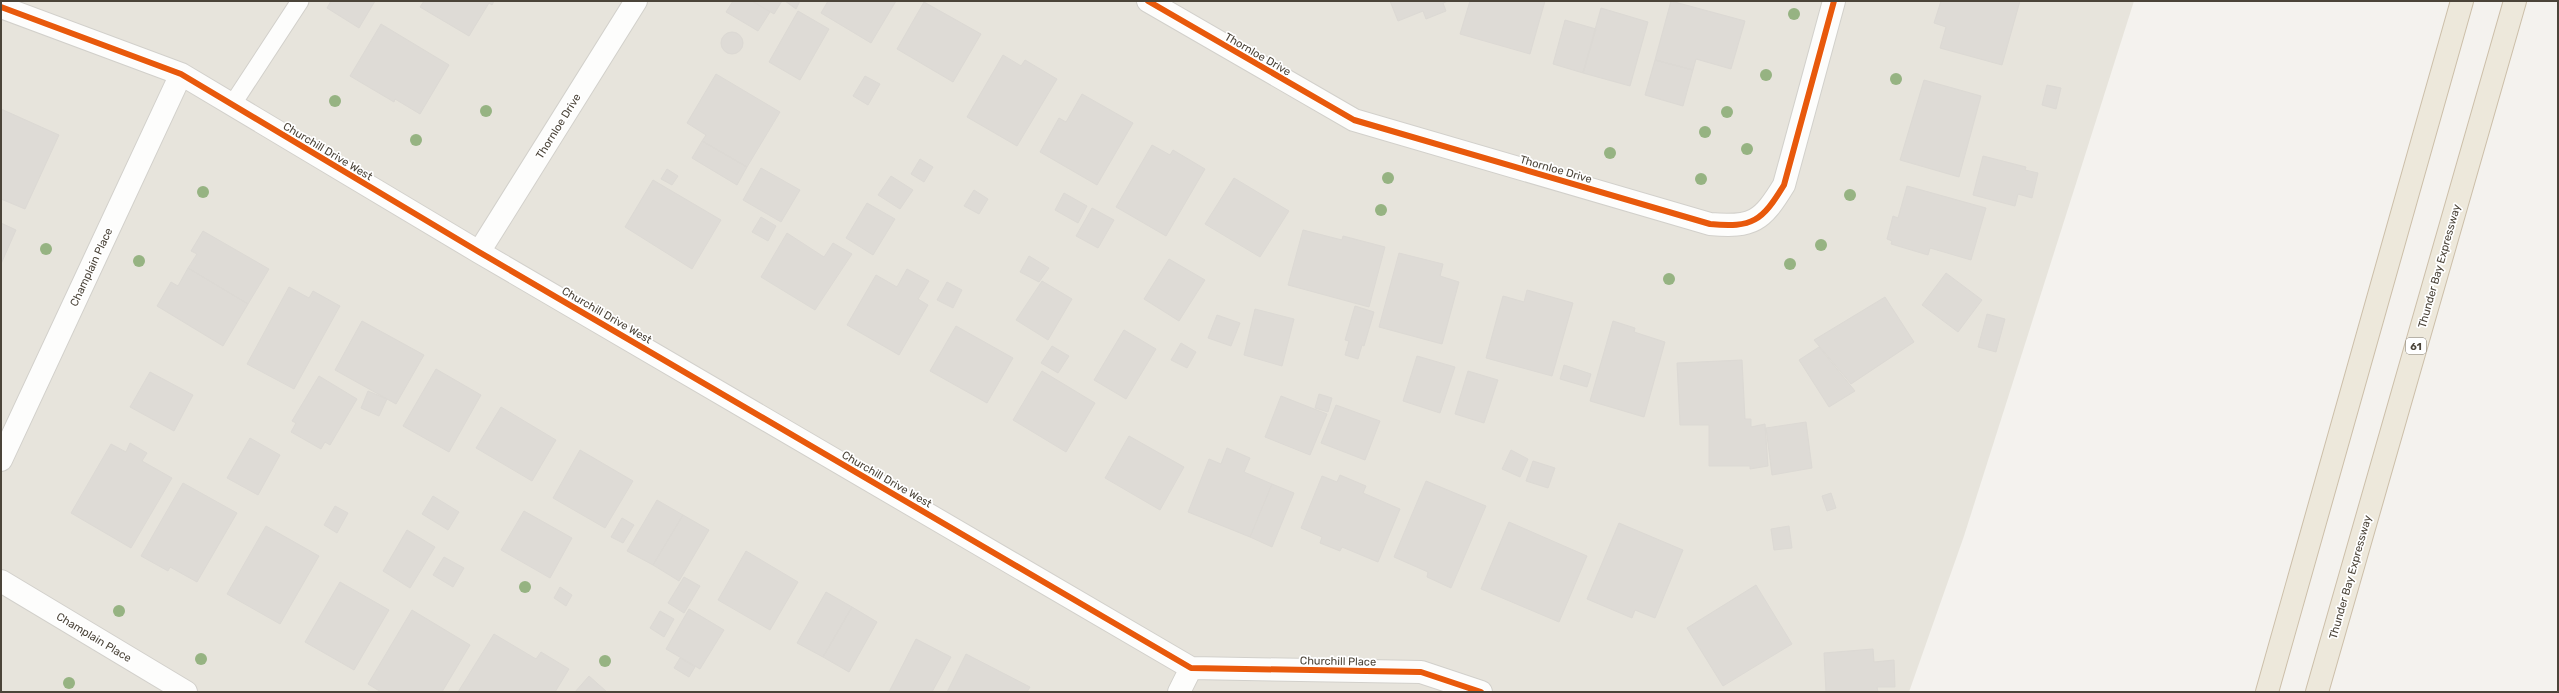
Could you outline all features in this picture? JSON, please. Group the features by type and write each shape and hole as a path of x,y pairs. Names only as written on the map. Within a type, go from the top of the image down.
{"highway":[{"path":"2267,692 2462,1"},
{"name":"Thunder Bay Expressway","path":"2317,692 2516,1"}],"street":[{"name":"Thornloe Drive","path":"479,252 636,1"},
{"name":"Thornloe Drive","path":"1148,1 1354,120 1710,224 1735,226 1755,221 1772,204 1784,185 1834,1"},
{"name":"Churchill Drive West","path":"1,7 181,74 479,252 1191,668"},
{"name":"Champlain Place","path":"1,460 181,74"},
{"name":"Champlain Place","path":"1,581 186,692"},
{"path":"1179,692 1191,668"},
{"name":"Churchill Place","path":"1191,668 1420,672 1481,692"}],"lane":[{"path":"232,105 300,1"}],"shaded area":[{"path":"1,1 2134,1 1964,536 1909,692 1,692"}],"building":[{"path":"331,1 375,1 359,28 327,8"},
{"path":"424,1 494,1 492,5 489,3 469,36 420,7"},
{"path":"733,1 752,1 770,12 758,31 726,12"},
{"path":"752,1 782,1 774,14"},
{"path":"785,1 800,1 796,9"},
{"path":"828,1 896,1 871,43 821,13"},
{"path":"1390,1 1448,1 1443,3 1446,11 1426,19 1423,11 1398,21"},
{"path":"1470,1 1545,1 1530,54 1460,34"},
{"path":"1671,1 1745,21 1731,69 1696,59 1693,70 1655,60"},
{"path":"1941,1 2020,1 2002,65 1940,48 1946,27 1934,23"},
{"path":"924,2 981,34 953,82 897,49"},
{"path":"1601,8 1648,22 1630,86 1583,73"},
{"path":"798,11 829,29 800,80 769,62"},
{"path":"1565,20 1596,29 1583,73 1553,64"},
{"path":"381,24 449,65 420,114 395,99 394,102 350,76"},
{"path":"732,32 740,35 743,43 740,51 732,54 724,51 721,43 724,35"},
{"path":"1003,55 1021,66 1025,60 1057,79 1017,146 967,117"},
{"path":"1655,60 1693,70 1683,106 1645,95"},
{"path":"716,74 780,112 747,167 702,141 706,135 687,123"},
{"path":"865,76 880,84 868,105 853,96"},
{"path":"1924,80 1981,96 1959,177 1900,160"},
{"path":"2047,85 2061,88 2056,109 2042,105"},
{"path":"1082,94 1133,123 1097,185 1040,152 1059,118 1066,122"},
{"path":"1,109 59,135 25,209 1,199"},
{"path":"702,141 747,167 737,185 692,158"},
{"path":"1152,145 1170,155 1173,150 1205,169 1166,236 1116,207"},
{"path":"1983,156 2026,167 2025,170 2038,173 2032,198 2018,194 2015,206 1973,195"},
{"path":"920,159 933,167 924,182 911,174"},
{"path":"761,168 800,190 781,222 743,200"},
{"path":"667,169 678,176 672,185 661,179"},
{"path":"891,176 913,190 900,209 878,195"},
{"path":"1234,178 1289,211 1260,257 1205,224"},
{"path":"653,180 721,220 692,269 625,227"},
{"path":"1907,186 1986,208 1971,260 1930,248 1928,255 1891,244 1892,241 1887,239 1893,216 1898,218"},
{"path":"974,190 988,199 979,214 964,206"},
{"path":"1064,193 1087,206 1078,223 1055,210"},
{"path":"867,203 895,219 873,255 846,238"},
{"path":"1092,208 1114,220 1098,248 1076,236"},
{"path":"761,217 776,226 768,241 752,232"},
{"path":"1,223 16,230 1,264"},
{"path":"1303,230 1342,240 1343,236 1385,247 1369,307 1288,285"},
{"path":"203,231 269,269 248,304 188,268 197,254 191,251"},
{"path":"787,233 824,257 833,243 852,254 815,310 761,277"},
{"path":"1399,253 1443,264 1440,276 1459,282 1442,344 1379,327"},
{"path":"1029,256 1049,268 1039,282 1020,272"},
{"path":"1169,259 1205,280 1179,321 1144,299"},
{"path":"188,268 248,304 223,346 157,306 171,282 178,286"},
{"path":"907,269 929,281 918,299 928,305 899,355 847,325 876,275 897,287"},
{"path":"1946,273 1982,300 1958,332 1922,305"},
{"path":"1042,281 1072,299 1048,340 1016,320"},
{"path":"947,282 962,290 953,308 937,300"},
{"path":"289,287 309,298 313,291 340,306 294,389 247,364"},
{"path":"1527,290 1573,303 1552,376 1486,358 1503,296 1524,302"},
{"path":"1885,297 1914,342 1851,384 1814,340"},
{"path":"1355,306 1374,312 1364,346 1362,345 1358,359 1345,355 1349,341 1345,340"},
{"path":"1255,309 1294,319 1282,366 1244,355"},
{"path":"1987,314 2005,319 1996,352 1978,347"},
{"path":"1217,315 1240,323 1231,346 1208,338"},
{"path":"362,321 424,355 396,404 335,370"},
{"path":"1613,321 1635,328 1634,332 1665,342 1644,417 1590,401"},
{"path":"956,326 1013,358 987,403 930,371"},
{"path":"1124,330 1156,349 1126,399 1094,380"},
{"path":"1181,343 1196,352 1187,368 1171,360"},
{"path":"1052,346 1069,356 1058,373 1041,363"},
{"path":"1819,347 1855,391 1829,407 1799,360"},
{"path":"1417,356 1455,367 1440,413 1403,401"},
{"path":"1742,360 1745,419 1751,419 1751,427 1765,424 1768,466 1750,469 1750,466 1709,466 1709,425 1680,425 1677,363"},
{"path":"1564,365 1591,374 1587,387 1560,379"},
{"path":"436,369 481,395 449,452 403,426"},
{"path":"1042,371 1095,403 1066,452 1013,420"},
{"path":"1468,371 1498,380 1484,423 1455,414"},
{"path":"150,372 193,395 174,431 130,407"},
{"path":"319,376 357,399 330,445 325,442 321,449 291,432 296,423 292,421"},
{"path":"368,391 387,399 379,416 361,408"},
{"path":"1319,394 1332,398 1328,412 1315,408"},
{"path":"1281,396 1327,414 1310,455 1265,437"},
{"path":"1336,405 1380,421 1365,460 1321,443"},
{"path":"501,407 556,440 532,481 476,448"},
{"path":"1806,422 1812,468 1772,475 1766,428"},
{"path":"1129,436 1184,467 1160,510 1105,478"},
{"path":"250,438 280,455 258,495 227,478"},
{"path":"130,443 147,453 142,461 172,478 131,548 71,513 111,444 126,452"},
{"path":"1227,448 1250,458 1244,472 1272,484 1250,537 1188,512 1209,459 1221,464"},
{"path":"580,450 633,481 605,528 553,498"},
{"path":"1511,450 1528,459 1520,477 1502,469"},
{"path":"1533,461 1555,468 1548,488 1526,481"},
{"path":"1340,475 1366,486 1363,493 1400,509 1378,562 1342,547 1340,551 1320,543 1322,537 1301,528 1322,476 1337,482"},
{"path":"1426,481 1486,506 1451,588 1427,577 1428,572 1394,557"},
{"path":"183,483 237,513 197,582 170,567 168,571 141,556"},
{"path":"1272,484 1294,493 1272,547 1250,537"},
{"path":"1831,493 1836,508 1827,511 1822,496"},
{"path":"433,496 459,512 448,530 422,514"},
{"path":"657,500 683,515 653,565 627,551"},
{"path":"335,506 348,513 337,533 324,525"},
{"path":"524,511 572,538 550,578 501,550"},
{"path":"683,515 709,530 679,581 653,565"},
{"path":"622,518 634,525 623,543 611,537"},
{"path":"1509,522 1587,556 1559,622 1481,589"},
{"path":"1619,523 1683,550 1655,618 1635,610 1632,618 1587,599"},
{"path":"266,526 319,556 280,624 227,594"},
{"path":"1789,526 1792,548 1774,550 1771,529"},
{"path":"407,530 435,547 410,588 383,571"},
{"path":"746,551 798,582 770,630 718,600"},
{"path":"444,557 464,568 453,587 433,575"},
{"path":"684,577 700,586 684,613 668,603"},
{"path":"340,582 389,610 354,670 305,642"},
{"path":"1756,585 1792,644 1723,686 1687,628"},
{"path":"560,587 572,595 566,606 554,598"},
{"path":"826,592 852,607 823,657 797,643"},
{"path":"852,607 877,622 849,672 823,657"},
{"path":"689,609 724,630 700,669 666,649"},
{"path":"412,610 470,645 442,692 381,692 368,684"},
{"path":"660,611 674,619 664,637 650,628"},
{"path":"494,634 536,659 541,652 569,669 555,692 458,692"},
{"path":"916,639 951,657 932,692 889,692"},
{"path":"1873,649 1874,662 1894,660 1895,687 1877,687 1878,692 1826,692 1824,653"},
{"path":"966,654 1030,687 1027,692 947,692"},
{"path":"680,658 695,667 689,677 674,668"},
{"path":"589,676 607,692 575,692"}],"cycle path":[{"path":"1148,1 1354,120 1710,224 1725,225 1737,225 1755,220 1769,207 1784,185 1834,1"},
{"path":"1,7 181,74 479,252 1191,668 1421,672 1481,692"}]}
